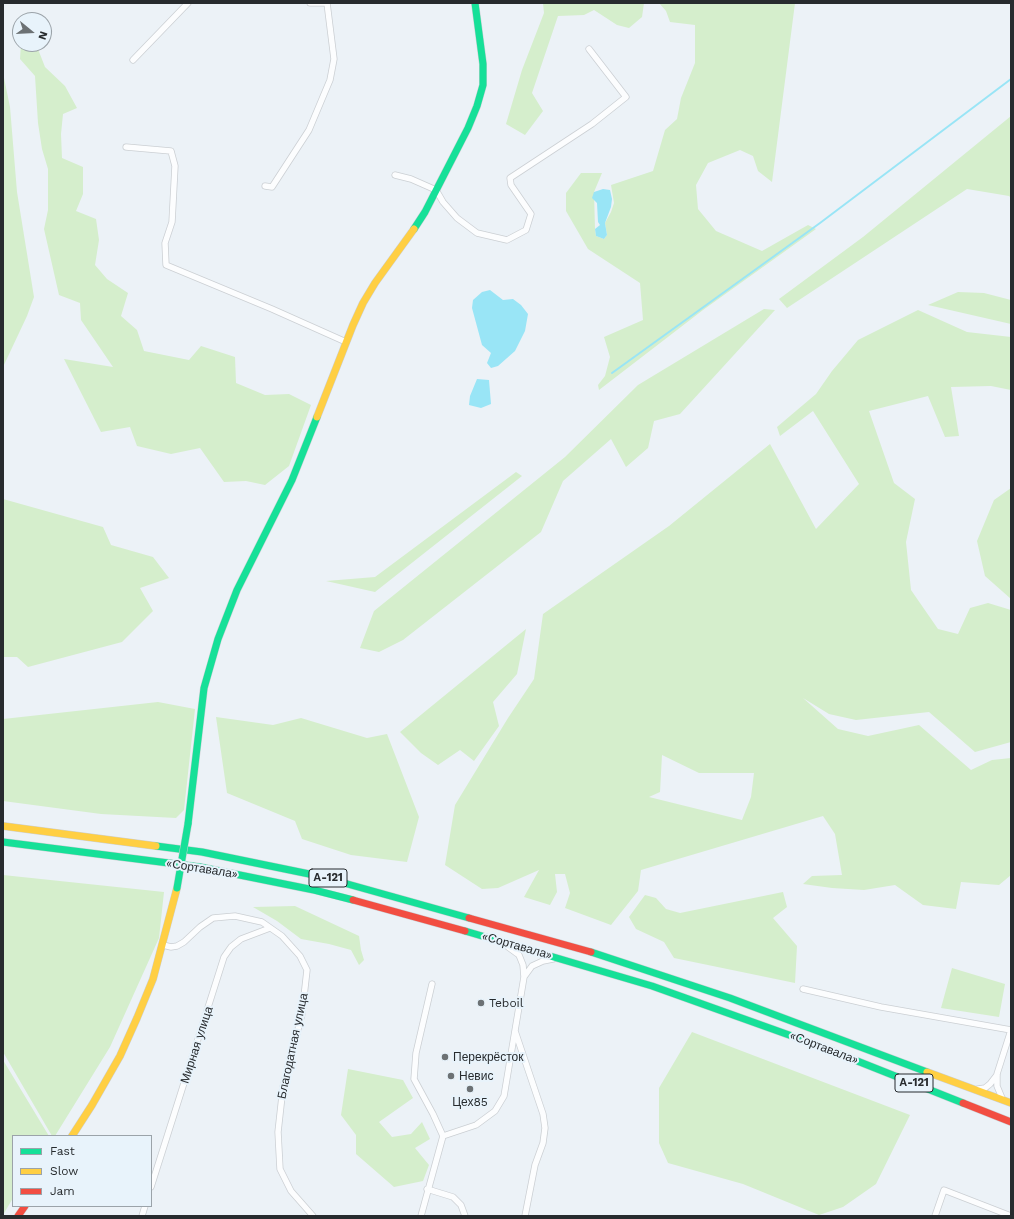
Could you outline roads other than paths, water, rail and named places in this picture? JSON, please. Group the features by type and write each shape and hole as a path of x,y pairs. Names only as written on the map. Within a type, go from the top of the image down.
{"main road":[{"path":"73,1135 120,1056 153,978 163,945 177,888 188,824 204,688 218,639 237,590 292,480 346,342 363,303 375,283 414,230 468,128 477,106 482,85 483,64 482,46 474,3"},
{"name":"«Сортавала»","path":"3,826 202,852 319,876 594,953 730,998 1011,1103"},
{"name":"«Сортавала»","path":"3,842 200,867 314,890 492,939 652,986 817,1045 1011,1122"},
{"path":"18,1216 24,1207"}],"street":[{"path":"133,60 188,3"},
{"path":"265,186 272,187 309,130 330,80 334,59 327,3 310,3"},
{"path":"395,175 411,179 436,190 443,202 457,218 477,233 507,240 526,230 531,214 511,185 510,178 592,124 626,98 589,49"},
{"path":"126,147 171,151 176,166 172,222 166,243 166,265 272,309 346,342"},
{"name":"Благодатная улица","path":"163,945 171,947 177,946 213,918 235,916 262,922 282,936 300,956 308,970 302,1014 283,1087 278,1132 280,1169 291,1191 313,1216"},
{"name":"Мирная улица","path":"152,1184 224,958 231,947 241,940 270,928"},
{"path":"443,1136 476,1125 495,1111 504,1096 524,976 523,965 519,955 511,948 492,939"},
{"path":"524,976 532,966 543,961 551,959 573,962"},
{"path":"421,1216 443,1136 414,1079 416,1053 432,984"},
{"path":"803,989 881,1007 1011,1030 997,1074 996,1086 1003,1100"},
{"path":"514,1030 543,1114 545,1128 524,1216"},
{"path":"976,1089 985,1088 997,1074"},
{"path":"428,1189 453,1197 461,1205 466,1216"},
{"path":"936,1216 944,1190 1011,1216"}],"water":[{"path":"603,189 610,190 612,199 611,207 605,223 607,235 604,239 596,236 595,229 600,225 598,222 597,203 592,198 594,192"},
{"path":"490,290 503,300 513,299 521,305 528,314 525,331 515,351 498,366 491,368 487,363 491,353 482,345 472,308 473,300 482,292"},
{"path":"477,379 489,380 491,404 481,408 469,405 470,396"}],"waterway":[{"path":"612,373 820,223 1011,79"}],"place":[{"name":"Teboil","path":"481,1003"},
{"name":"Перекрёсток","path":"445,1057"},
{"name":"Невис","path":"451,1076"},
{"name":"Цех85","path":"470,1089"}]}
